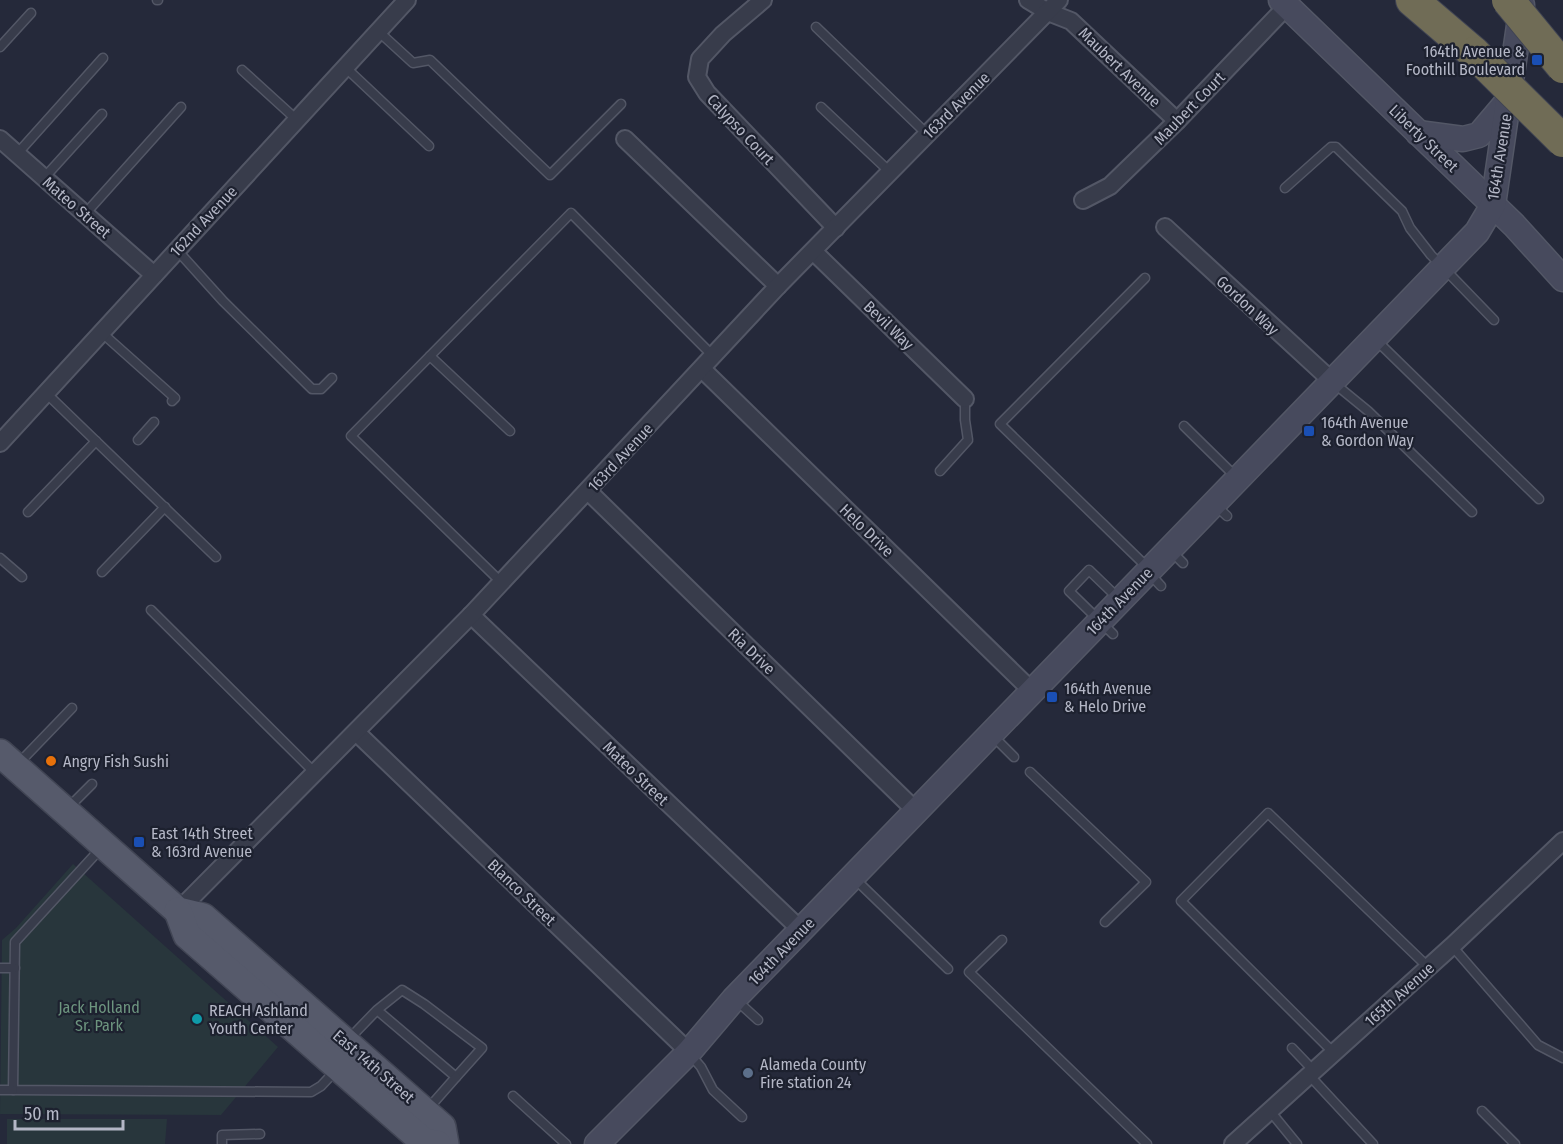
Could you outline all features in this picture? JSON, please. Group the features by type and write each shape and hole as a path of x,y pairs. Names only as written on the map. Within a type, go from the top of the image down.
{"highway":[{"path":"1413,0 1474,53 1563,141"},
{"path":"1508,0 1563,67"}],"main road":[{"name":"East 14th Street","path":"8,759 178,911 203,917 342,1054 424,1142 437,1144"},
{"name":"East 14th Street","path":"342,1054 426,1112 442,1127 445,1144"}],"street":[{"name":"Calypso Court","path":"763,0 723,34 700,59 697,77 707,93 836,228"},
{"name":"Maubert Avenue","path":"1028,0 1053,6 1177,121"},
{"name":"164th Avenue","path":"597,1144 689,1052 734,999 853,876 916,812 939,793 1032,692 1106,628 1124,601 1176,556 1194,530 1220,510 1238,479 1477,232 1493,205 1523,0"},
{"name":"162nd Avenue","path":"0,443 378,31 401,2"},
{"name":"Maubert Court","path":"1083,200 1110,186 1177,121 1284,3"},
{"name":"Liberty Street","path":"1284,3 1514,225 1563,279"},
{"name":"163rd Avenue","path":"178,911 502,583 778,286 1053,6"},
{"path":"1418,133 1463,139 1479,135 1507,102"},
{"name":"Mateo Street","path":"0,139 154,275"},
{"path":"625,140 778,286"},
{"name":"Gordon Way","path":"1165,227 1332,381"},
{"name":"Bevil Way","path":"813,251 965,399"},
{"name":"Helo Drive","path":"707,362 1032,692"},
{"name":"Ria Drive","path":"588,491 916,812"},
{"name":"Mateo Street","path":"471,615 801,930"},
{"name":"Blanco Street","path":"356,732 689,1052"},
{"name":"165th Avenue","path":"1233,1144 1452,946 1563,841"}],"lane":[{"path":"0,47 31,13"},
{"path":"816,27 927,134"},
{"path":"378,31 413,63 430,60 550,175 621,104"},
{"path":"17,154 103,58"},
{"path":"345,67 429,146"},
{"path":"242,70 297,120"},
{"path":"85,214 181,107"},
{"path":"821,107 890,172"},
{"path":"44,178 102,114"},
{"path":"1285,188 1331,147 1336,147 1402,211 1410,228 1443,267 1494,320"},
{"path":"502,583 351,436 571,213 707,362"},
{"path":"177,250 223,301 312,389 321,389 332,378"},
{"path":"1144,278 1000,424 1153,576"},
{"path":"101,332 175,398 172,401"},
{"path":"1374,338 1539,499"},
{"path":"430,356 510,431"},
{"path":"1332,381 1368,411 1472,512"},
{"path":"46,393 216,557"},
{"path":"940,471 968,440 965,399"},
{"path":"138,440 154,422"},
{"path":"1184,426 1238,479"},
{"path":"28,512 96,441"},
{"path":"102,572 165,507"},
{"path":"0,558 22,577"},
{"path":"1106,628 1068,591 1089,570 1124,601"},
{"path":"152,610 315,773"},
{"path":"8,759 72,708"},
{"path":"991,734 1014,757"},
{"path":"1030,772 1146,882 1105,922"},
{"path":"65,810 92,783"},
{"path":"1334,1053 1181,901 1268,813 1428,967"},
{"path":"14,1090 15,942 104,845"},
{"path":"853,876 948,969"},
{"path":"1002,940 969,972 1147,1144"},
{"path":"1452,946 1538,1045 1563,1058"},
{"path":"0,968 15,968"},
{"path":"0,1090 310,1092 321,1086 342,1054 377,1010 402,990 482,1048 426,1112"},
{"path":"734,999 758,1020"},
{"path":"377,1010 456,1077"},
{"path":"1292,1048 1373,1144"},
{"path":"689,1052 701,1067 713,1090 742,1117"},
{"path":"513,1096 566,1144"},
{"path":"1270,1111 1297,1144"},
{"path":"1482,1112 1515,1144"},
{"path":"222,1144 222,1135 260,1134"}],"green space":[{"name":"Jack Holland Sr. Park","path":"73,864 278,1047 221,1115 0,1114 2,940 16,928"},
{"path":"7,1119 167,1119 165,1144 7,1144"}],"place":[{"name":"164th Avenue & Foothill Boulevard","path":"1537,60"},
{"name":"164th Avenue & Gordon Way","path":"1309,431"},
{"name":"164th Avenue & Helo Drive","path":"1052,697"},
{"name":"Angry Fish Sushi","path":"51,761"},
{"name":"East 14th Street & 163rd Avenue","path":"139,842"},
{"name":"REACH Ashland Youth Center","path":"197,1019"},
{"name":"Alameda County Fire station 24","path":"748,1073"}]}
